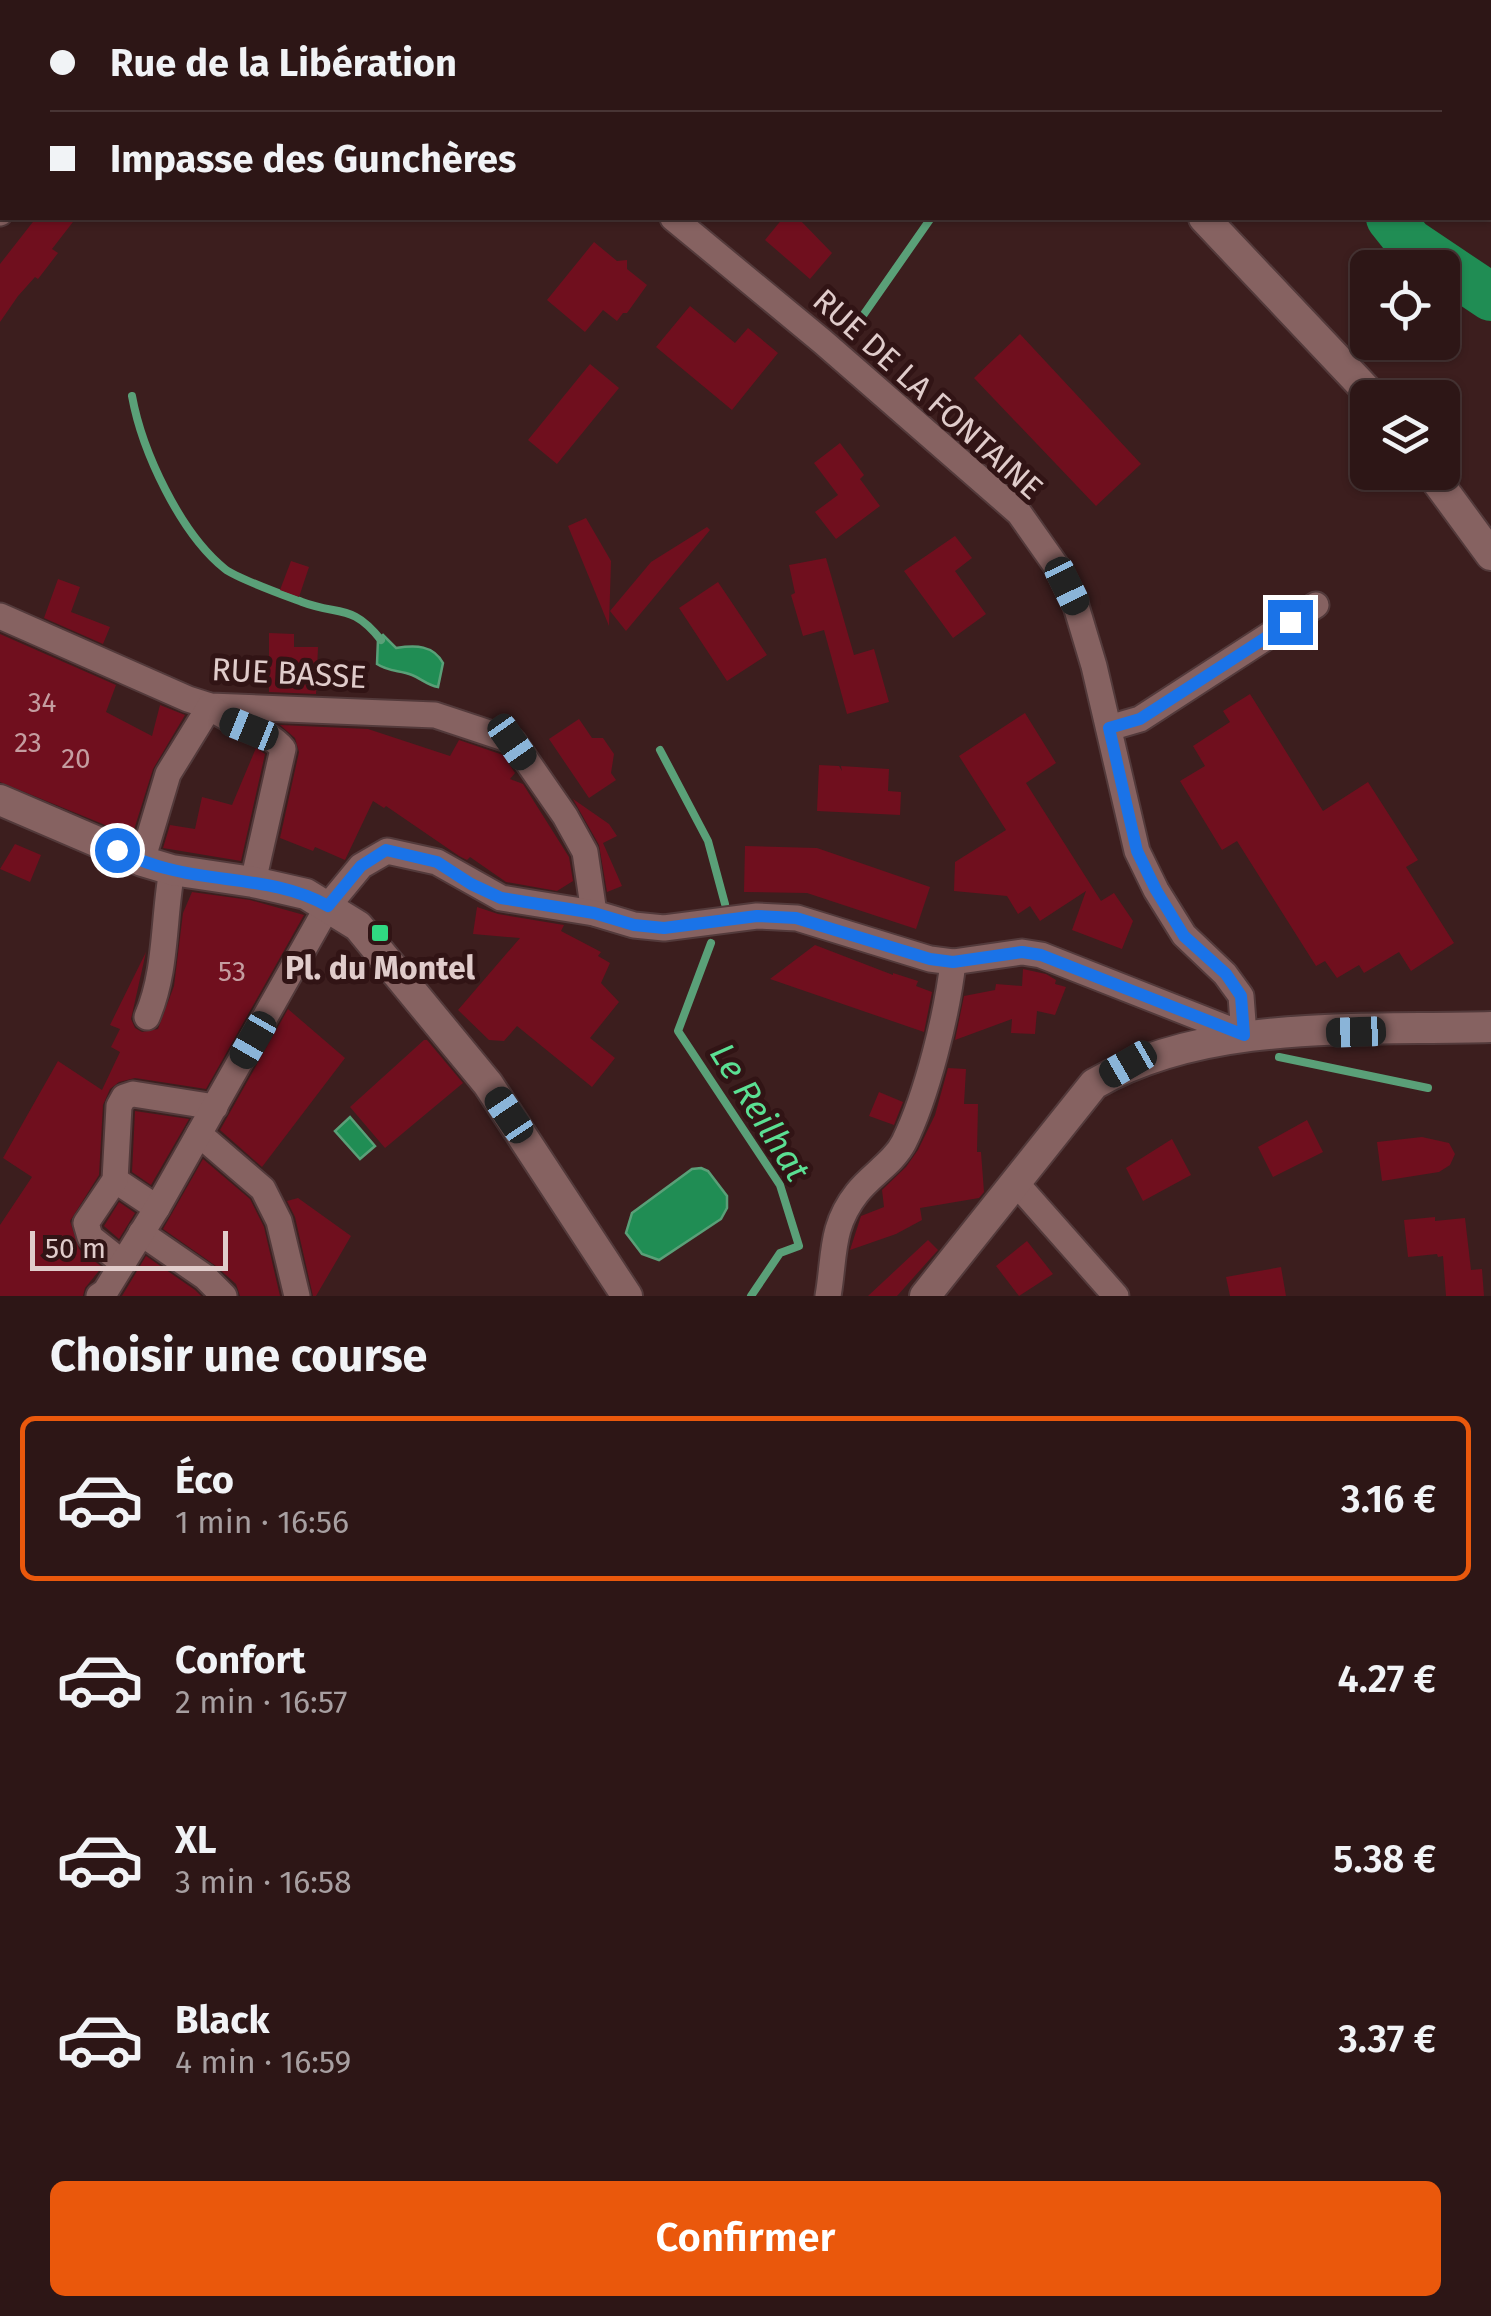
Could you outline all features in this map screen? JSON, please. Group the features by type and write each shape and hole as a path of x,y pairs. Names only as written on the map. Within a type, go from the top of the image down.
{"street":[{"name":"RUE DE LA FONTAINE","path":"675,220 1020,513 1058,568 1076,606 1137,851 1184,936 1226,974 1241,996 1244,1035"},
{"path":"1206,220 1357,380"},
{"path":"1460,487 1491,519"},
{"path":"1443,490 1491,555"},
{"path":"1109,728 1140,719 1316,605"},
{"name":"RUE BASSE","path":"0,616 151,684 210,706 435,715 512,742 565,816 585,852 594,913"},
{"path":"142,862 168,774 210,706 223,718 276,740 283,749 253,882"},
{"path":"0,800 142,862 306,894 368,936 460,1046 627,1296"},
{"path":"99,1296 157,1208 328,906 361,866 386,850 437,862 501,898 594,913 634,925 664,928 757,916 796,918 902,952 953,962 1022,952 1041,955 1244,1035"},
{"path":"147,1018 165,943 172,870"},
{"path":"828,1296 834,1236 840,1220 865,1184 902,1147 916,1113 951,986 953,962"},
{"path":"926,1296 1094,1084 1128,1064 1244,1035 1491,1028"},
{"path":"122,1263 90,1237 86,1224 115,1180 124,1096 134,1094 215,1107"},
{"path":"198,1134 263,1189 280,1220 297,1296"},
{"path":"115,1180 157,1208"},
{"path":"1016,1183 1116,1296"},
{"path":"142,1233 206,1276 224,1296"}],"shaded area":[{"path":"383,635 396,648 423,648 439,657 443,663 438,687 377,664 378,639"},
{"path":"350,1117 375,1146 360,1159 335,1131"},
{"path":"692,1169 708,1171 727,1196 727,1208 721,1219 659,1260 642,1254 626,1233 632,1213"}],"building":[{"path":"34,220 74,220 52,249 58,253 0,322 0,264"},
{"path":"781,220 800,220 832,253 810,279 765,240"},
{"path":"594,242 617,261 627,260 627,269 647,285 617,321 603,310 585,332 547,300"},
{"path":"690,306 735,343 748,328 778,353 732,410 656,347"},
{"path":"1020,334 1141,464 1096,506 974,378"},
{"path":"590,364 619,388 557,464 528,440"},
{"path":"840,443 864,475 860,479 880,506 836,539 815,512 838,495 814,463"},
{"path":"586,518 611,561 609,626 568,526"},
{"path":"707,527 710,530 626,631 610,611 651,562"},
{"path":"955,536 972,558 955,571 986,614 953,638 904,571"},
{"path":"826,558 854,655 874,649 889,702 847,714 824,630 803,636 791,595 795,593 789,565"},
{"path":"291,561 309,567 299,597 280,590"},
{"path":"58,579 80,587 71,612 110,627 103,644 44,618"},
{"path":"718,582 767,655 727,681 679,608"},
{"path":"269,633 294,634 294,647 318,647 316,694 269,692"},
{"path":"0,634 116,685 106,712 152,736 160,705 185,715 153,769 132,836 0,782"},
{"path":"1250,694 1323,811 1368,782 1418,860 1406,867 1454,943 1411,971 1399,952 1364,973 1359,965 1337,978 1325,961 1316,966 1237,841 1222,850 1180,781 1205,766 1193,746 1230,722 1223,711"},
{"path":"1025,713 1056,763 1026,783 1101,901 1114,893 1133,921 1122,949 1072,930 1086,891 1040,921 1030,906 1018,914 1007,896 954,891 955,862 1006,830 959,756"},
{"path":"579,719 592,738 603,738 614,754 611,773 616,780 589,798 549,739"},
{"path":"280,725 368,729 450,756 459,740 503,755 515,773 510,779 523,784 569,857 573,881 557,891 506,882 373,801 345,860 280,838 299,752 295,738"},
{"path":"256,748 265,754 241,861 163,848 170,825 195,829 202,797 232,805"},
{"path":"819,765 839,766 842,771 841,766 889,769 888,791 901,792 900,815 817,811"},
{"path":"573,799 609,824 617,836 603,843 622,886 607,892 599,845"},
{"path":"15,844 41,855 30,882 0,869"},
{"path":"745,846 817,848 930,887 916,929 807,893 744,892"},
{"path":"192,892 250,900 304,915 206,1089 135,1078 110,1089 103,1105 99,1175 70,1221 79,1249 102,1267 83,1296 0,1296 0,1225 32,1177 3,1158 58,1061 102,1090 120,1052 111,1047 120,1029 110,1025 146,952 131,1019 142,1032 158,1029 174,986 183,913"},
{"path":"477,907 564,925 561,931 601,952 598,956 610,963 601,983 619,1002 590,1038 615,1058 592,1087 517,1026 504,1041 489,1040 458,1010 520,938 473,934"},
{"path":"815,945 918,981 916,986 932,992 924,1032 770,979"},
{"path":"1023,969 1046,974 1056,980 1055,984 1066,987 1055,1015 1037,1011 1035,1034 1011,1033 1012,1019 955,1040 964,996 995,990 996,984 1022,986"},
{"path":"288,1009 345,1058 262,1167 220,1130"},
{"path":"424,1040 463,1083 385,1148 350,1107"},
{"path":"948,1068 966,1069 964,1104 978,1104 977,1152 981,1152 984,1192 979,1198 920,1208 922,1220 850,1250 861,1216 884,1207 882,1190 918,1150 935,1115"},
{"path":"879,1092 903,1102 894,1125 869,1116"},
{"path":"135,1111 189,1119 151,1185 132,1172"},
{"path":"1307,1120 1323,1152 1273,1177 1258,1147"},
{"path":"1422,1137 1449,1143 1455,1154 1450,1165 1439,1172 1382,1181 1377,1142"},
{"path":"1172,1139 1191,1175 1143,1201 1126,1168"},
{"path":"203,1159 250,1199 264,1227 280,1296 240,1296 236,1284 216,1266 163,1229"},
{"path":"298,1198 351,1236 316,1296 287,1201"},
{"path":"119,1202 135,1213 119,1239 104,1226"},
{"path":"1435,1217 1435,1221 1465,1218 1471,1270 1482,1269 1484,1296 1446,1296 1443,1256 1408,1257 1404,1220"},
{"path":"928,1240 938,1250 897,1296 868,1296"},
{"path":"1027,1241 1053,1274 1019,1296 996,1266"},
{"path":"146,1256 195,1290 201,1296 122,1296"},
{"path":"1281,1267 1286,1296 1230,1296 1226,1277"}],"waterway":[{"name":"Le Reilhat","path":"855,327 930,220"},
{"path":"1392,220 1409,242 1491,297"},
{"path":"132,396 144,441 165,490 208,553 225,569 250,582 302,602 353,615 381,640"},
{"name":"Le Reilhat","path":"660,750 708,841 725,904"},
{"name":"Le Reilhat","path":"711,943 678,1031 780,1185 799,1246 780,1253 751,1296"},
{"path":"1279,1057 1428,1088"}],"place":[{"name":"Pl. du Montel","path":"380,933"}],"route":[{"path":"117,850 172,870 306,894 328,906 361,866 386,850 437,862 501,898 594,913 634,925 664,928 757,916 796,918 930,959 953,962 1022,952 1041,955 1244,1035 1241,996 1226,974 1184,936 1137,851 1109,728 1140,719 1290,622"}]}
